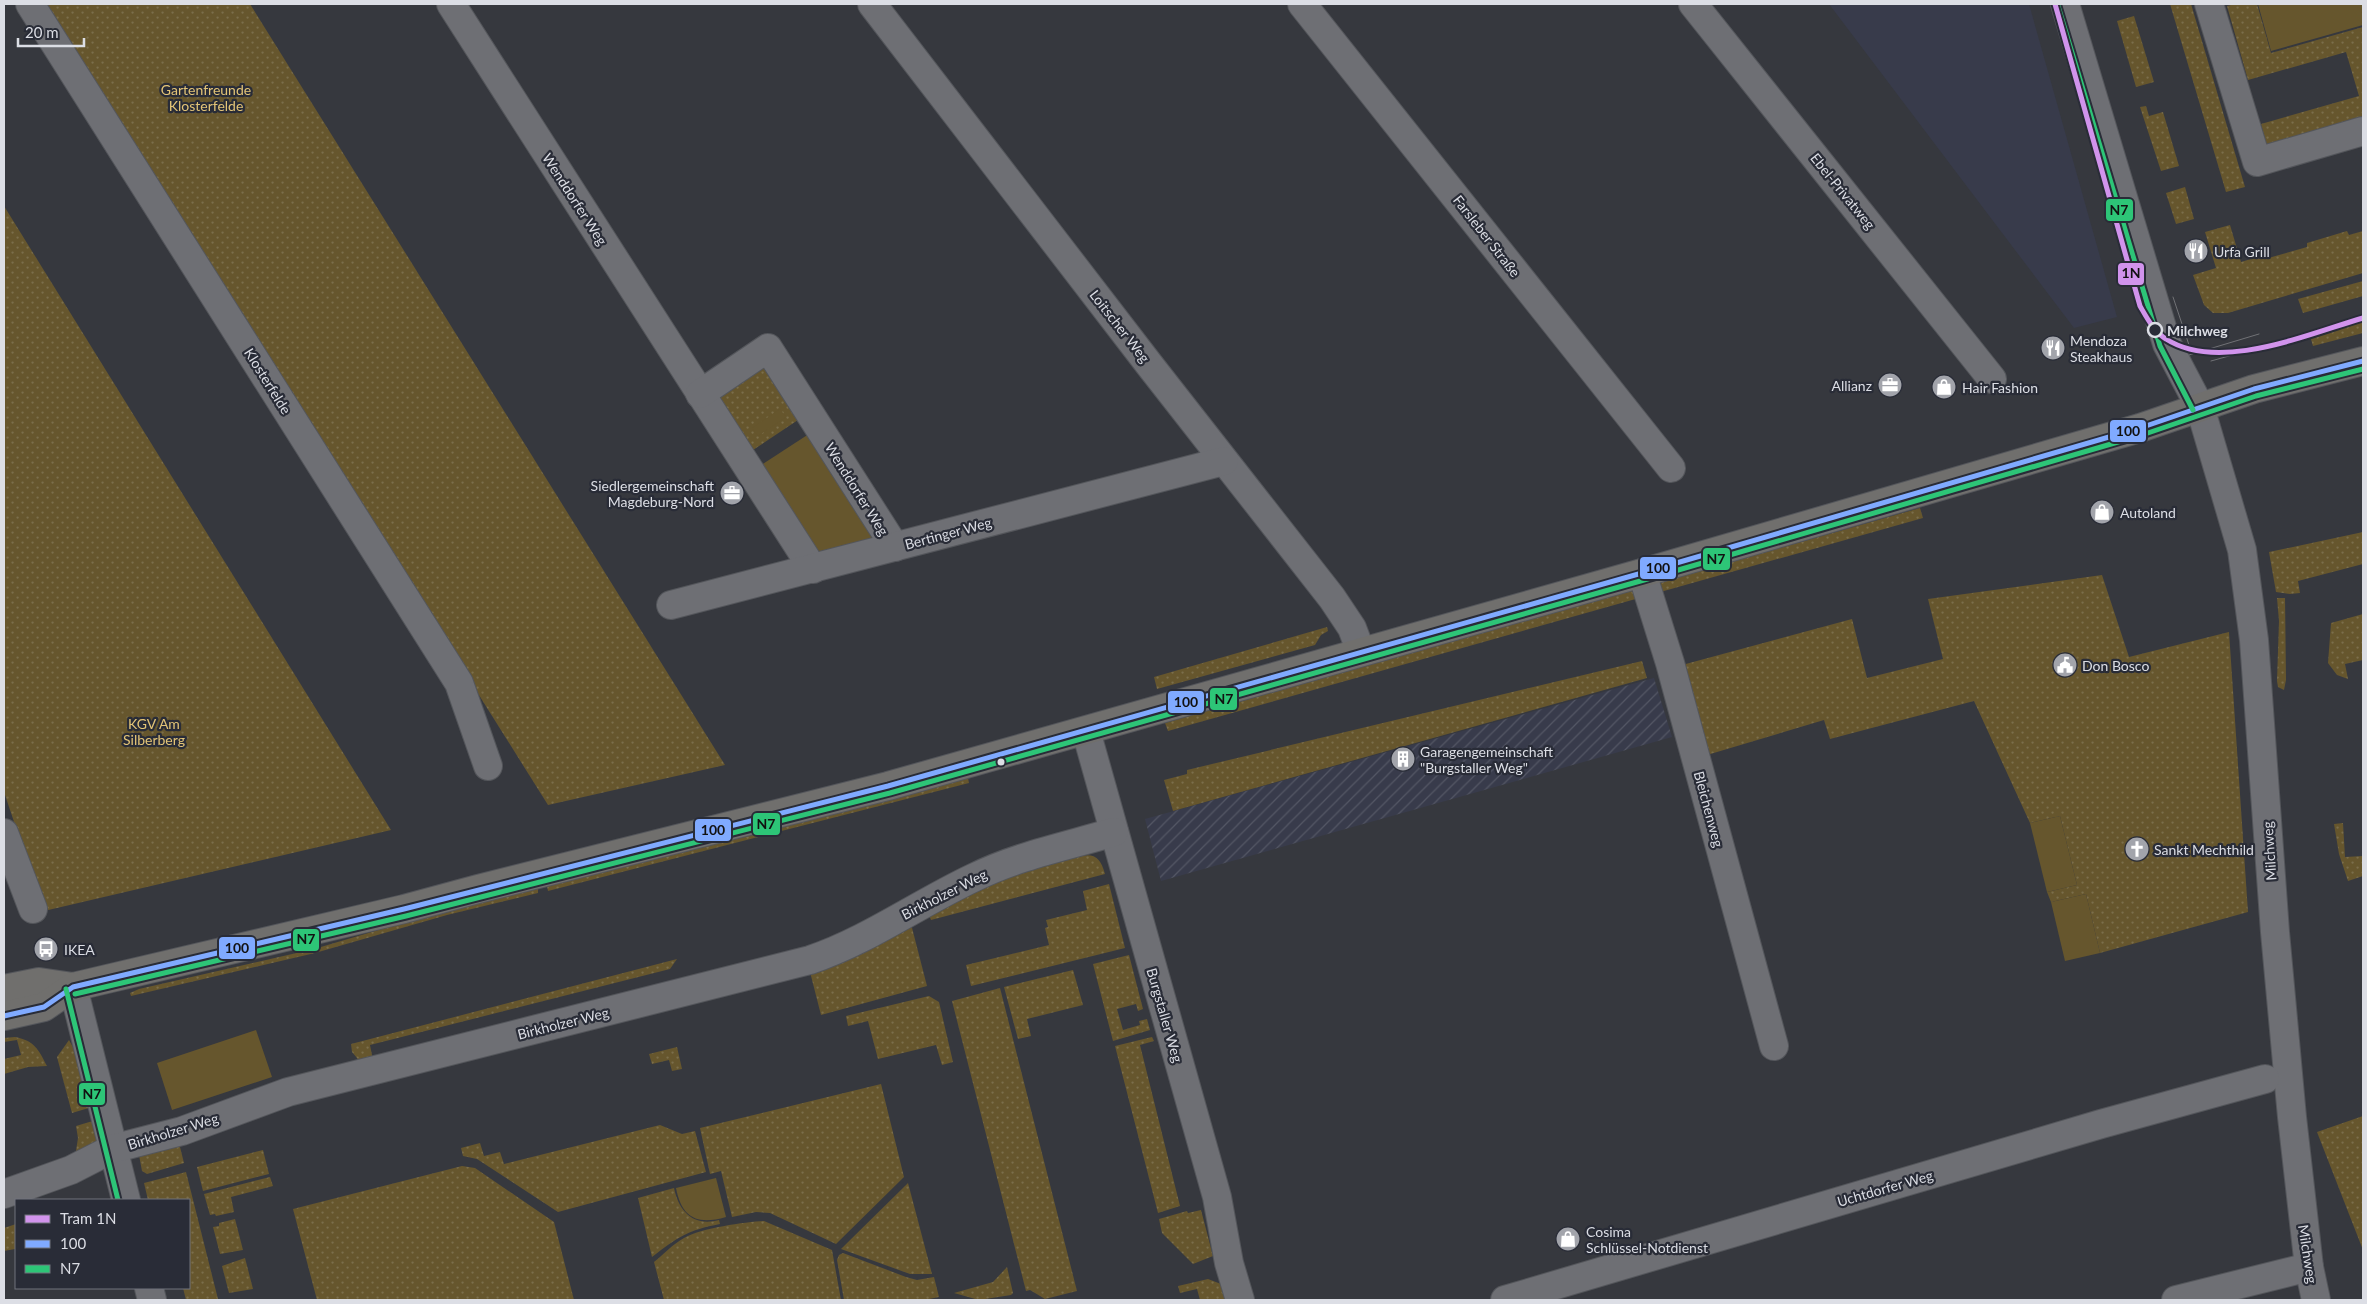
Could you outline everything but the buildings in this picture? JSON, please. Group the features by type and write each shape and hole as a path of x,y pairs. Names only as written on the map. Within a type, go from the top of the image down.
{"main road":[{"path":"4,989 38,982 74,986 404,910 478,889 762,819 1086,731 1642,573 2140,428 2254,389 2363,361"},
{"path":"4,1016 44,1007 74,986"}],"street":[{"name":"Klosterfelde","path":"30,4 459,684 488,766"},
{"name":"Wenddorfer Weg","path":"451,4 814,569"},
{"name":"Loitscher Weg","path":"872,4 1224,461 1332,598 1352,628 1361,652"},
{"name":"Farsleber Straße","path":"1302,4 1671,468"},
{"name":"Ebel-Privatweg","path":"1693,4 1992,379"},
{"name":"Milchweg","path":"2066,4 2167,344 2200,407 2242,550 2254,640 2275,932 2292,1117 2309,1267 2316,1300"},
{"path":"2209,4 2257,162 2363,131"},
{"name":"Wenddorfer Weg","path":"700,394 768,348 895,547"},
{"name":"Bertinger Weg","path":"671,605 1224,461"},
{"name":"Bleichenweg","path":"1642,573 1670,662 1774,1046"},
{"name":"Burgstaller Weg","path":"1086,731 1217,1197 1228,1255 1240,1300"},
{"name":"Birkholzer Weg","path":"4,1194 71,1170 112,1149 182,1130 288,1092 810,960 845,947 982,873 1022,859 1114,832"},
{"path":"4,833 34,909"},
{"path":"74,986 112,1149 126,1199"},
{"name":"Uchtdorfer Weg","path":"1505,1300 2101,1124 2265,1079"},
{"path":"2176,1300 2309,1267"}],"shaded area":[{"path":"1829,4 2029,4 2117,317 2074,328"},
{"path":"1654,678 1672,737 1161,881 1145,819"}],"green space":[{"name":"Gartenfreunde Klosterfelde","path":"45,4 250,4 725,765 548,805"},
{"path":"2170,4 2191,4 2245,187 2226,192"},
{"path":"2257,4 2271,53 2363,27 2363,119 2267,146 2261,124 2359,96 2346,52 2248,80 2227,6"},
{"path":"2258,4 2363,4 2363,25 2271,51"},
{"path":"2134,16 2154,82 2136,87 2117,21"},
{"path":"2146,106 2149,116 2163,112 2179,166 2161,171 2140,107"},
{"path":"2185,187 2194,219 2176,224 2166,193"},
{"name":"KGV Am Silberberg","path":"4,206 391,830 44,911 4,792"},
{"path":"2230,225 2241,262 2264,255 2265,259 2307,247 2307,243 2347,231 2349,235 2363,231 2363,273 2228,313 2213,313 2204,305 2193,275 2216,268 2205,232"},
{"path":"2363,281 2363,296 2303,313 2298,299"},
{"path":"2363,321 2363,333 2313,346 2310,336"},
{"path":"766,358 804,416 750,452 712,394"},
{"path":"780,409 786,417 758,436 752,428"},
{"path":"815,430 887,540 818,559 758,467"},
{"path":"1920,508 1923,518 1168,731 1165,723"},
{"path":"2363,532 2363,564 2298,581 2300,593 2276,592 2269,552"},
{"path":"2102,575 2129,657 2229,632 2248,912 2100,953 2086,894 2051,902 2047,892 2077,885 2060,816 2030,823 1974,701 1830,739 1824,720 1707,755 1682,665 1852,619 1867,678 1943,659 1928,599"},
{"path":"2277,598 2285,598 2286,680 2284,690 2278,687 2277,681 2279,621"},
{"path":"2363,614 2363,660 2345,664 2348,679 2337,675 2328,663 2331,623"},
{"path":"1327,627 1328,631 1321,635 1315,645 1157,689 1154,677"},
{"path":"1642,661 1647,678 1173,811 1164,780 1187,774 1187,770"},
{"path":"968,778 969,783 548,891 547,886 757,834"},
{"path":"2060,816 2077,885 2047,892 2030,823"},
{"path":"2343,823 2345,857 2363,856 2363,876 2348,881 2339,854 2334,824"},
{"path":"1071,853 1074,858 1090,855 1098,859 1105,874 931,920 929,915 947,902"},
{"path":"1109,884 1125,948 971,986 966,965 1049,945 1045,928 1048,927 1046,920 1087,910 1083,891"},
{"path":"538,888 538,893 447,915 315,953 131,996 130,993 139,989 314,949 426,916"},
{"path":"2086,894 2100,953 2065,961 2051,902"},
{"path":"911,924 927,986 821,1015 809,968"},
{"path":"1129,955 1143,1009 1138,1011 1136,1004 1117,1009 1123,1030 1140,1025 1139,1021 1147,1019 1150,1030 1113,1041 1093,964"},
{"path":"677,959 670,969 370,1045 373,1060 362,1064 352,1052 351,1044"},
{"path":"1073,970 1083,1005 1027,1019 1031,1036 1018,1039 1004,987"},
{"path":"1000,988 1077,1291 1045,1299 1030,1290 1026,1291 952,1001"},
{"path":"929,996 939,1002 953,1062 942,1065 936,1045 878,1059 868,1021 848,1026 846,1016"},
{"path":"256,1030 272,1077 172,1110 157,1063"},
{"path":"15,1037 32,1043 47,1066 28,1067 4,1074 4,1059 21,1055 17,1040 4,1042 4,1038"},
{"path":"1152,1037 1154,1041 1140,1045 1180,1206 1158,1213 1115,1046"},
{"path":"69,1040 78,1056 92,1107 72,1113 57,1057"},
{"path":"677,1047 682,1069 672,1071 669,1060 652,1064 649,1054"},
{"path":"881,1084 904,1177 836,1244 770,1213 756,1212 732,1217 721,1171 710,1174 700,1128"},
{"path":"2363,1116 2363,1250 2317,1132"},
{"path":"96,1120 97,1140 92,1149 75,1157 78,1138 76,1126"},
{"path":"660,1125 682,1134 695,1131 706,1172 558,1212 477,1159 463,1156 461,1148 480,1143 484,1156 500,1152 504,1164"},
{"path":"179,1143 184,1163 147,1174 142,1171 139,1155"},
{"path":"263,1150 269,1174 203,1191 197,1167"},
{"path":"462,1166 475,1168 554,1222 574,1300 317,1300 293,1209"},
{"path":"186,1172 218,1299 186,1300 183,1289 190,1289 190,1199 148,1199 144,1183"},
{"path":"270,1177 273,1186 231,1197 234,1212 216,1216 215,1214 210,1215 204,1194"},
{"path":"716,1178 726,1217 699,1220 687,1213 682,1207 676,1188"},
{"path":"908,1183 932,1274 910,1274 841,1249"},
{"path":"674,1188 676,1197 689,1216 702,1221 719,1220 720,1224 684,1235 652,1257 638,1198"},
{"path":"1201,1210 1213,1256 1193,1264 1162,1233 1159,1219 1187,1211 1188,1213"},
{"path":"235,1219 243,1250 220,1254 213,1227 219,1226 219,1223"},
{"path":"764,1221 832,1250 841,1300 664,1300 654,1262 672,1246 692,1234 712,1228"},
{"path":"15,1224 15,1249 4,1251 4,1228"},
{"path":"843,1253 917,1280 934,1277 939,1297 924,1300 844,1300 837,1260 839,1255"},
{"path":"245,1258 253,1289 229,1293 222,1266"},
{"path":"1007,1267 1013,1293 1011,1295 979,1300 954,1293 993,1282"},
{"path":"1208,1279 1221,1284 1225,1300 1200,1300 1197,1289 1180,1293 1178,1286"}],"tram line":[{"name":"1N","path":"2055,4 2140,306 2158,333 2187,349 2211,352 2237,352 2290,341 2363,318"},
{"path":"2173,297 2192,354"},
{"path":"2140,306 2156,346"},
{"path":"2189,355 2259,334"},
{"path":"2211,361 2272,344"}],"transit line":[{"name":"N7","path":"2058,6 2160,346 2193,410"},
{"name":"100","path":"4,1016 44,1007 73,987 404,909 888,786 1642,573 2140,428 2254,389 2363,361"},
{"name":"N7","path":"75,994 406,916 890,793 1644,580 2142,435 2256,396 2363,369"},
{"name":"N7","path":"66,989 118,1199"}],"place":[{"name":"Urfa Grill","path":"2196,251"},
{"name":"Milchweg","path":"2155,330"},
{"name":"Mendoza Steakhaus","path":"2053,348"},
{"name":"Allianz","path":"1890,385"},
{"name":"Hair Fashion","path":"1944,387"},
{"name":"Siedlergemeinschaft Magdeburg-Nord","path":"732,493"},
{"name":"Autoland","path":"2102,512"},
{"name":"Don Bosco","path":"2065,665"},
{"name":"Garagengemeinschaft \"Burgstaller Weg\"","path":"1403,759"},
{"name":"Sankt Mechthild","path":"2137,849"},
{"name":"IKEA","path":"46,949"},
{"name":"Cosima Schlüssel-Notdienst","path":"1568,1239"}]}
